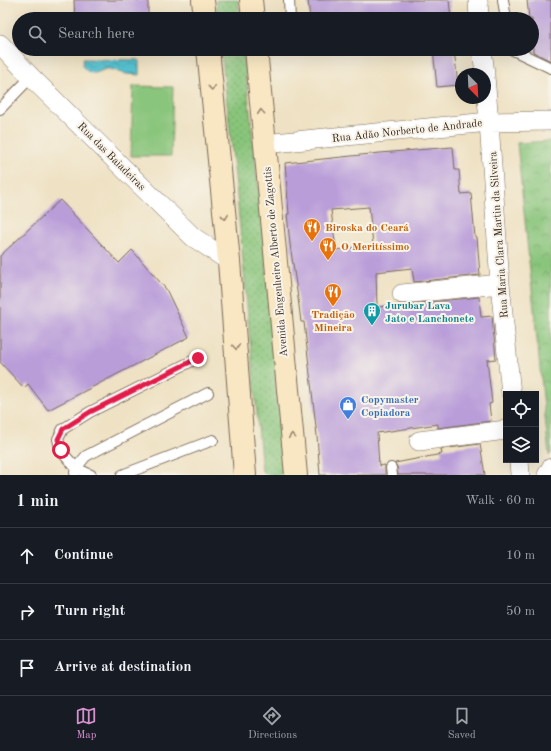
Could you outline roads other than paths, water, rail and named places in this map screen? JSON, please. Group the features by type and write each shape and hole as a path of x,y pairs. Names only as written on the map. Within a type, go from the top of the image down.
{"main road":[{"path":"203,0 204,12"},
{"path":"251,0 252,12"},
{"path":"209,56 229,260 245,475"},
{"name":"Avenida Engenheiro Alberto de Zagottis","path":"257,56 296,475"}],"street":[{"path":"478,0 479,12"},
{"name":"Rua das Baiadeiras","path":"0,44 31,77 193,237 229,260"},
{"name":"Rua Maria Clara Martin da Silveira","path":"483,56 484,68"},
{"name":"Rua Maria Clara Martin da Silveira","path":"488,104 500,284 512,391"},
{"name":"Rua Adão Norberto de Andrade","path":"264,144 490,122 551,121"},
{"path":"402,294 500,284"},
{"path":"418,441 503,430"},
{"path":"519,463 520,475"},
{"path":"548,475 551,468"}],"lane":[{"path":"289,0 290,12"},
{"path":"503,0 505,12"},
{"path":"526,56 551,68"},
{"path":"0,109 31,77"},
{"path":"91,475 75,471 61,450 58,439 63,429 90,412 198,358"},
{"path":"75,471 86,456 208,393"},
{"path":"122,475 213,440"}],"water":[{"path":"83,59 139,60 139,75 125,74 111,69 91,73 82,66"}],"place":[{"name":"Biroska do Ceará","path":"312,242"},
{"name":"O Meritíssimo","path":"328,261"},
{"name":"Tradição Mineira","path":"333,307"},
{"name":"Jurubar Lava Jato e Lanchonete","path":"372,326"},
{"name":"Copymaster Copiadora","path":"348,420"}]}
